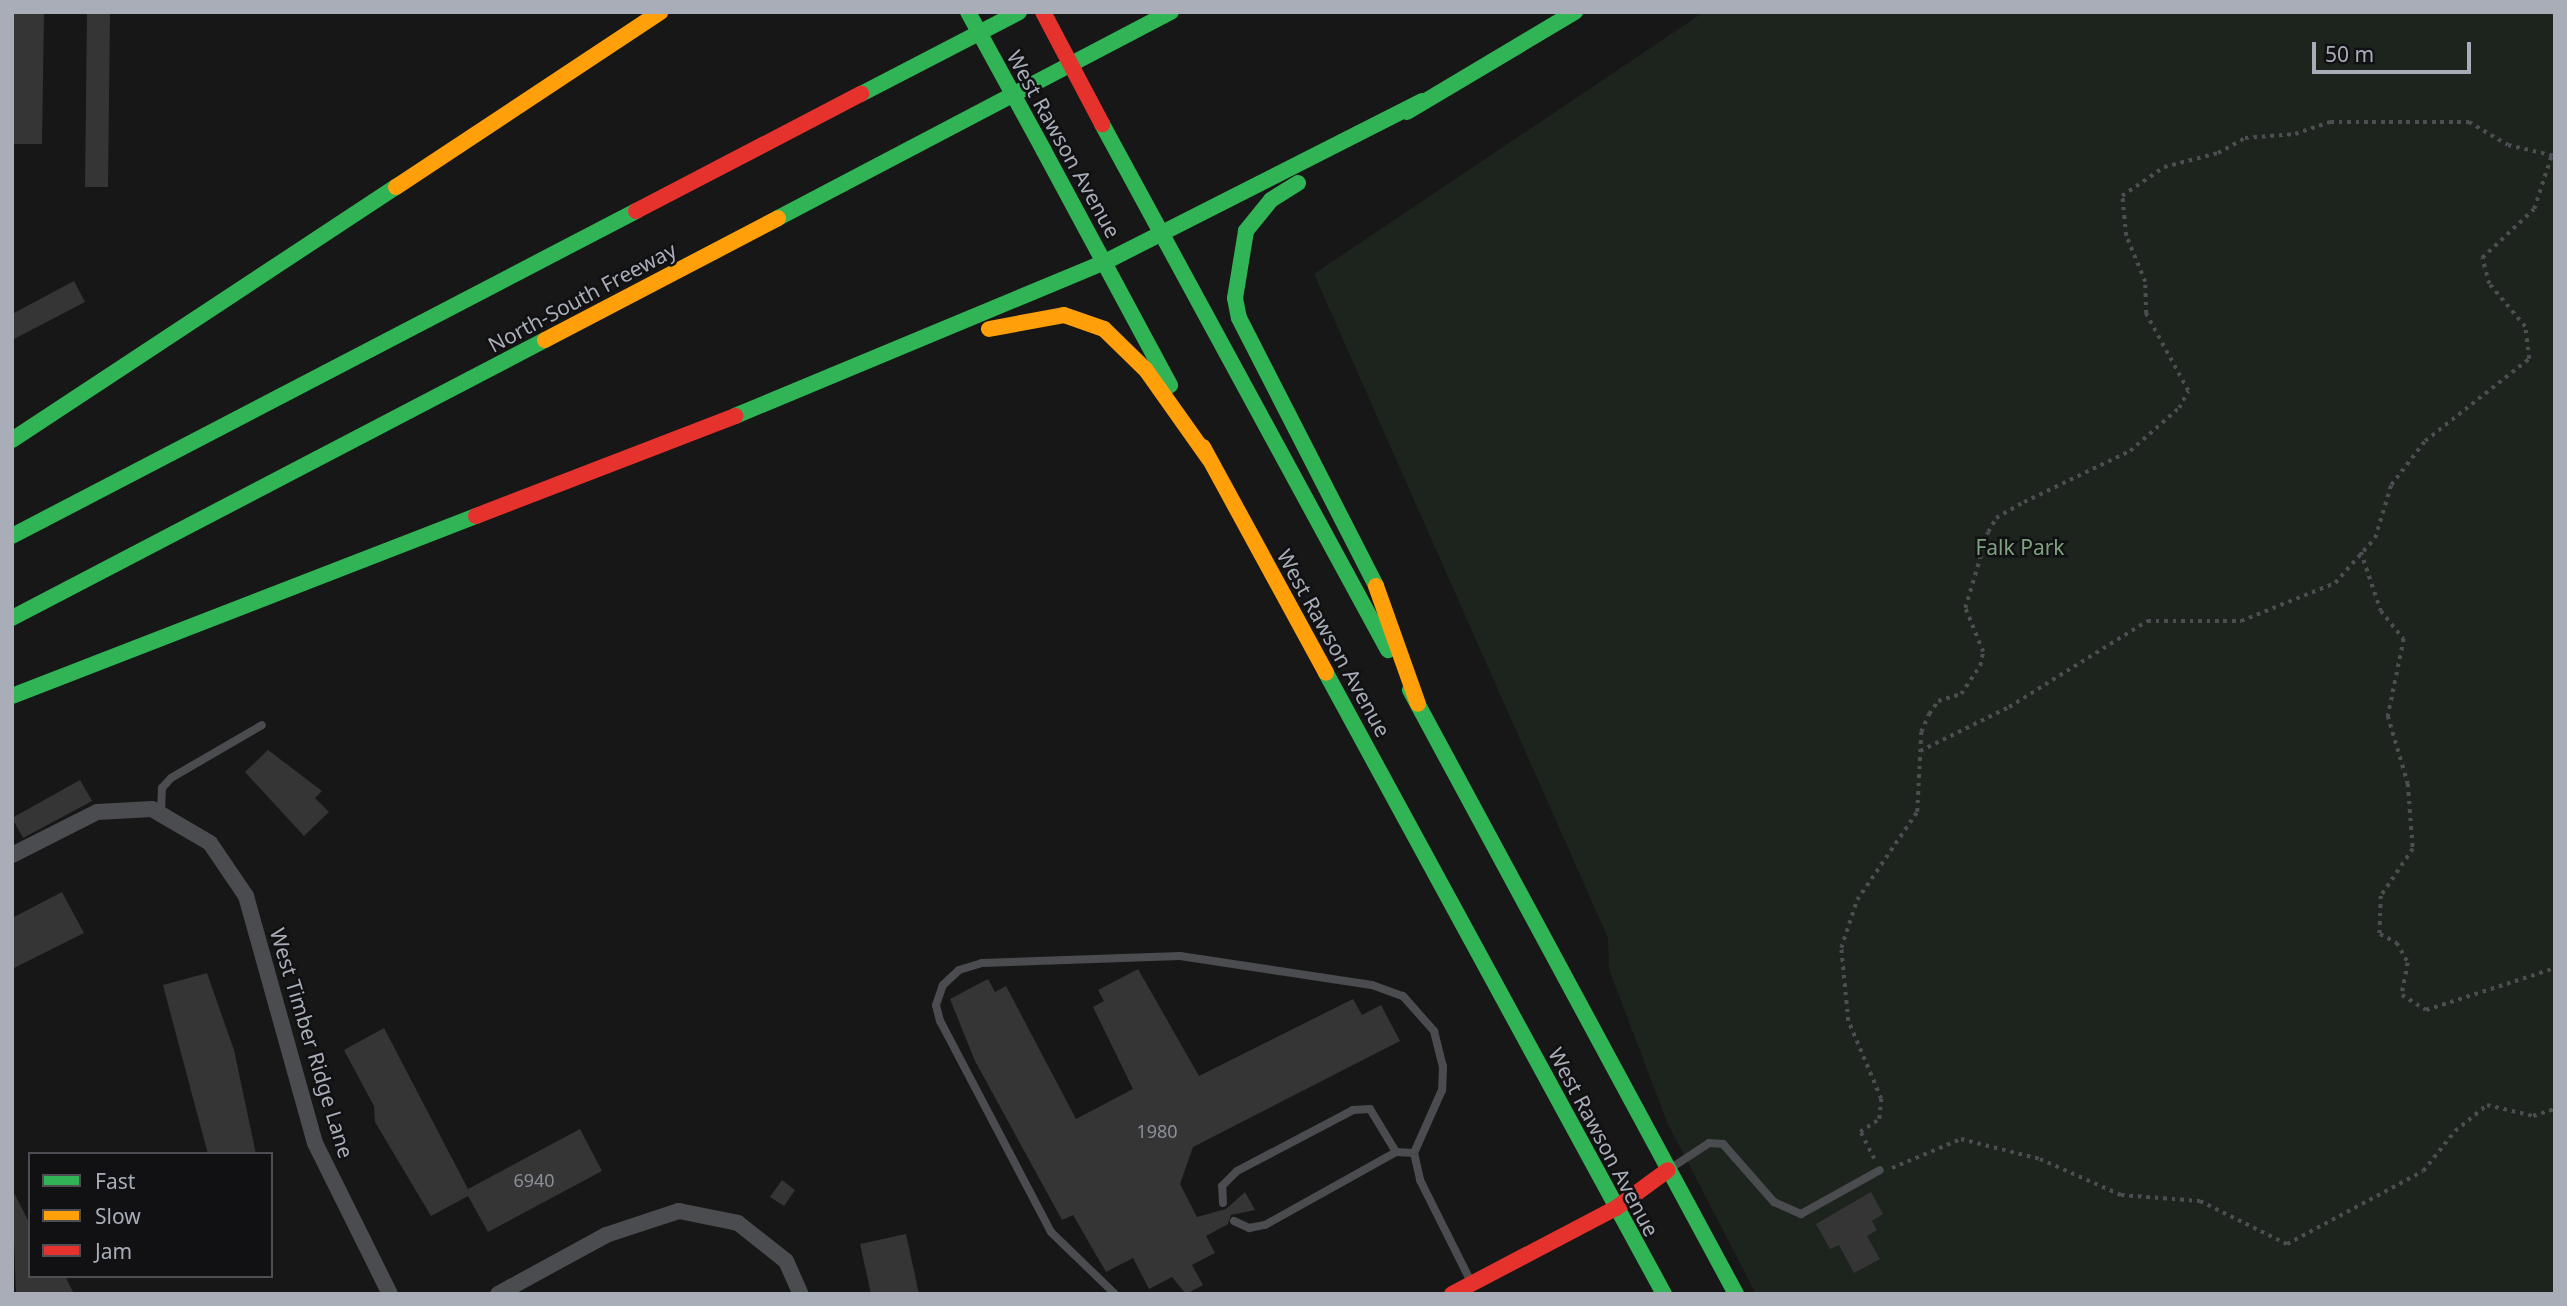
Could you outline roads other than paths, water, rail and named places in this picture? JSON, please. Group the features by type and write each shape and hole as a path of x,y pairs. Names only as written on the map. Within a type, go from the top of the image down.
{"main road":[{"path":"589,58 639,12"},
{"path":"12,440 660,12"},
{"name":"West Rawson Avenue","path":"968,12 1664,1294"},
{"path":"12,536 1018,12"},
{"name":"West Rawson Avenue","path":"1042,12 1736,1294"},
{"name":"North-South Freeway","path":"12,618 1171,12"},
{"path":"1418,704 1366,555 1239,318 1234,284 1246,231 1271,200 1423,101 1575,12"},
{"path":"12,696 874,361 1105,262 1423,101"},
{"path":"874,361 1036,316 1085,319 1146,370 1209,459"},
{"path":"1452,1294 1616,1208 1668,1170"}],"street":[{"path":"12,855 97,812 152,809 162,814"},
{"name":"West Timber Ridge Lane","path":"162,814 210,844 247,896 316,1143 390,1294"},
{"path":"498,1294 606,1235 679,1211 738,1223 786,1261 802,1294"}],"lane":[{"path":"162,814 162,788 171,778 262,725"},
{"path":"1115,1294 1051,1232 940,1021 936,1005 943,985 959,970 982,963 1180,956 1372,985 1403,996 1434,1031 1443,1066 1442,1090 1414,1153 1420,1180 1471,1284"},
{"path":"1223,1203 1222,1186 1237,1171 1353,1110 1370,1109 1395,1152"},
{"path":"1668,1170 1709,1143 1723,1144 1774,1202 1801,1213 1880,1170"},
{"path":"1234,1221 1249,1228 1265,1225 1395,1152 1414,1153"}],"park label":[{"name":"Falk Park","path":"2020,547"}]}
